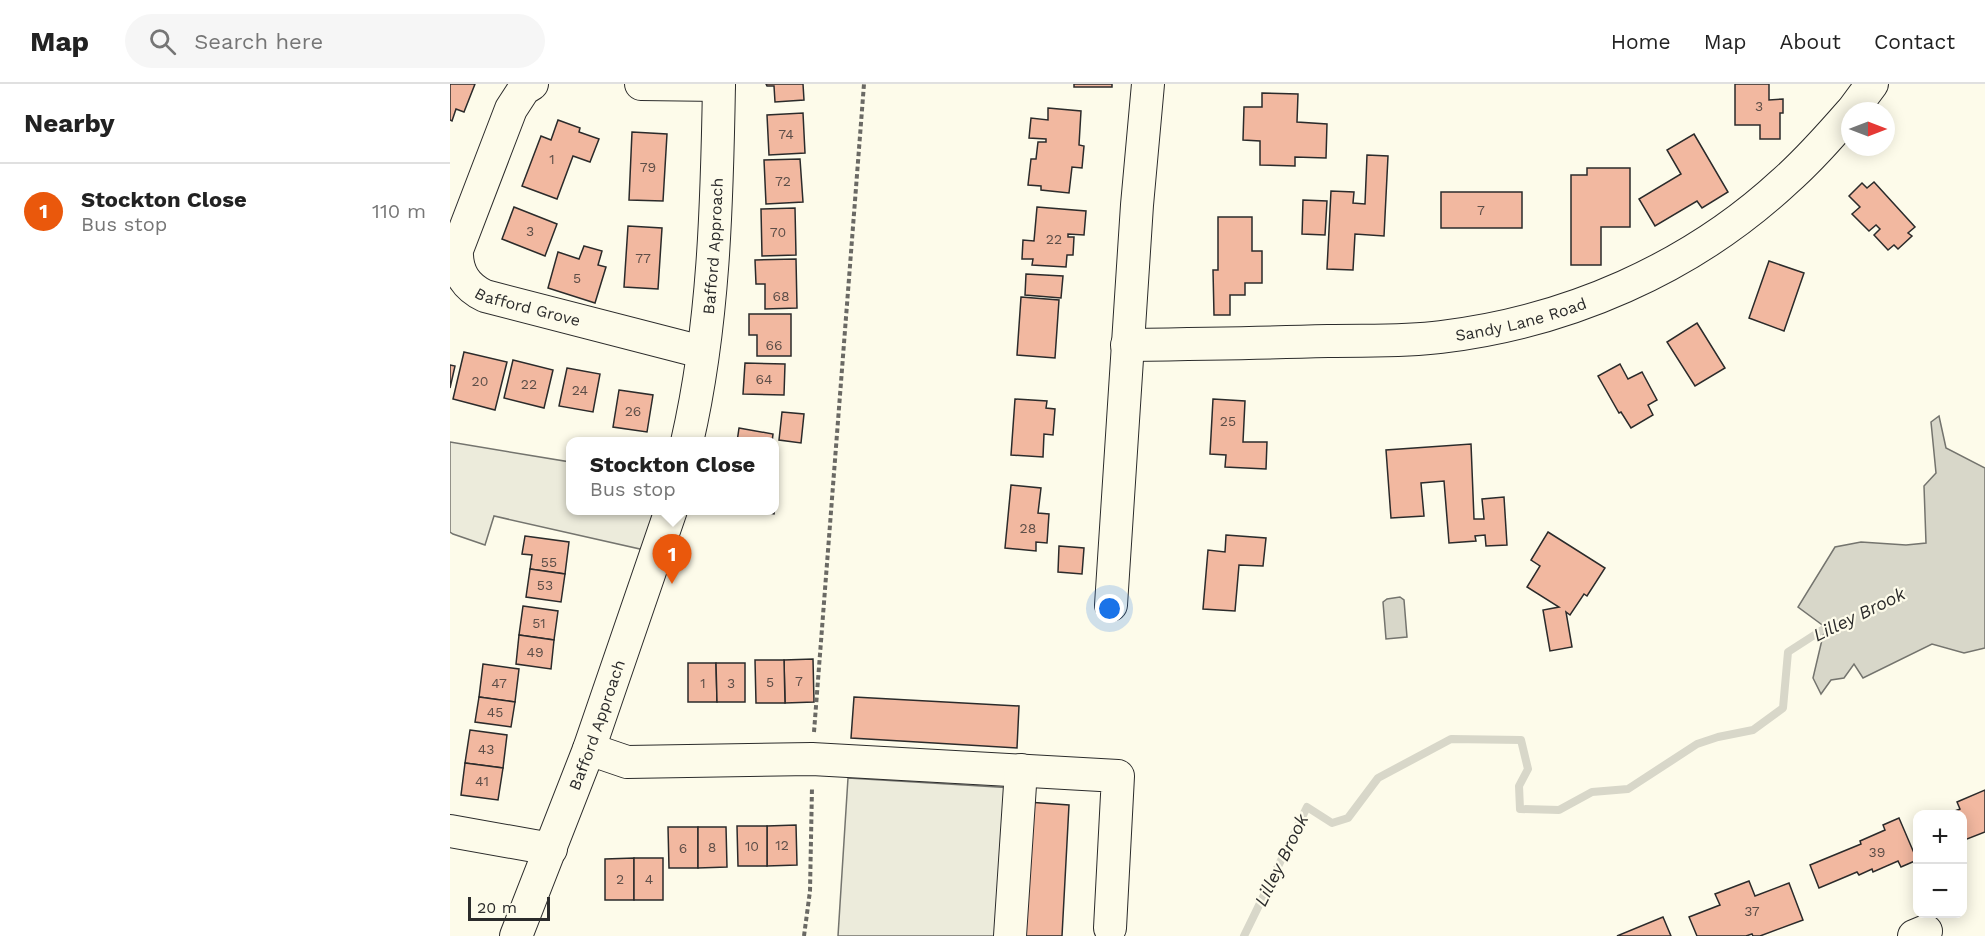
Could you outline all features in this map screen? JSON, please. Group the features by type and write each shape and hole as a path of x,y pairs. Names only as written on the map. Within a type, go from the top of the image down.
{"street":[{"name":"Bafford Grove","path":"532,84 524,89 512,109 457,250 459,269 463,278 469,286 485,296 702,352"},
{"path":"642,84 719,85"},
{"path":"1111,605 1127,345 1148,84"},
{"name":"Sandy Lane Road","path":"1858,102 1872,84"},
{"name":"Bafford Approach","path":"688,437 702,352 713,237 719,85"},
{"name":"Sandy Lane Road","path":"1127,345 1393,341 1486,331 1532,320 1620,289 1663,268 1703,244 1744,216 1797,170 1841,123"},
{"name":"Bafford Approach","path":"516,936 589,749 667,525"},
{"path":"589,749 627,762 812,759 1118,776 1110,928"},
{"path":"1010,936 1021,771"},
{"path":"450,831 551,849"}],"path":[{"path":"804,936 810,891 812,759 864,84"}],"shaded area":[{"path":"450,442 566,461 566,515 658,515 649,551 494,516 485,545 450,532"},
{"path":"848,778 1014,788 1005,936 838,936"}],"water":[{"path":"1939,416 1946,448 1985,468 1985,648 1964,653 1932,644 1863,678 1854,664 1844,678 1831,680 1821,694 1813,678 1825,627 1798,607 1835,547 1861,542 1906,545 1926,543 1924,486 1936,473 1931,422"},
{"path":"1400,597 1404,600 1407,637 1386,639 1383,602"}],"building":[{"path":"450,84 475,84 464,112 456,109 452,121 450,120"},
{"path":"766,84 803,84 804,100 775,102 774,86"},
{"path":"1074,84 1112,84 1112,87 1074,87"},
{"path":"1735,84 1769,84 1769,100 1783,99 1783,113 1780,113 1780,139 1760,139 1760,125 1735,125"},
{"path":"1262,93 1298,94 1297,122 1327,124 1326,158 1295,157 1295,166 1260,165 1260,141 1243,140 1244,107 1262,107"},
{"path":"1048,108 1081,111 1079,145 1084,146 1082,168 1072,167 1069,193 1041,190 1041,186 1028,185 1031,159 1036,159 1038,142 1046,142 1046,139 1029,138 1031,118 1048,120"},
{"path":"803,113 805,153 769,155 767,115"},
{"path":"558,120 580,128 579,132 599,139 590,162 573,156 557,199 522,186 541,136 551,140"},
{"path":"632,132 667,134 663,201 629,200"},
{"path":"1694,134 1728,192 1702,208 1697,201 1655,226 1639,199 1681,174 1667,150"},
{"path":"1367,155 1388,156 1384,236 1355,234 1353,270 1327,269 1331,191 1354,192 1353,203 1365,204"},
{"path":"800,159 803,202 766,204 764,160"},
{"path":"1587,168 1630,168 1630,227 1601,227 1601,265 1571,265 1571,175 1587,175"},
{"path":"1874,182 1915,227 1908,233 1912,236 1898,249 1894,245 1888,250 1874,235 1880,229 1876,225 1869,231 1852,214 1860,207 1849,196 1862,183 1867,188"},
{"path":"1441,192 1522,192 1522,228 1441,228"},
{"path":"1303,200 1327,201 1325,235 1302,234"},
{"path":"514,207 557,224 545,256 502,239"},
{"path":"1037,207 1086,211 1084,235 1068,234 1068,237 1074,237 1073,255 1067,255 1066,267 1032,265 1033,259 1022,259 1023,240 1034,241"},
{"path":"795,208 796,255 762,256 761,209"},
{"path":"1218,217 1252,217 1252,251 1262,251 1262,283 1245,283 1245,295 1230,295 1230,315 1214,315 1213,270 1218,270"},
{"path":"628,226 662,228 658,289 624,287"},
{"path":"584,246 602,251 598,265 606,267 595,303 548,288 558,252 579,259"},
{"path":"796,259 797,308 765,309 765,284 756,284 755,260"},
{"path":"1769,261 1804,273 1784,331 1749,318"},
{"path":"1026,274 1063,276 1061,298 1025,295"},
{"path":"1021,297 1059,300 1055,358 1017,355"},
{"path":"749,314 791,314 791,356 757,356 757,335 749,335"},
{"path":"1697,323 1725,368 1695,386 1667,342"},
{"path":"464,352 507,362 495,410 453,399"},
{"path":"513,360 553,370 544,408 504,398"},
{"path":"745,363 785,364 784,395 743,394"},
{"path":"1620,364 1628,379 1642,372 1657,400 1648,405 1653,415 1631,428 1621,412 1619,413 1598,376"},
{"path":"450,365 455,366 450,388"},
{"path":"567,368 600,374 593,412 559,406"},
{"path":"619,390 653,395 647,432 613,427"},
{"path":"1015,399 1047,401 1046,408 1055,409 1053,435 1044,434 1043,457 1011,455"},
{"path":"1213,399 1245,401 1243,442 1267,442 1266,469 1225,467 1226,455 1210,454"},
{"path":"782,412 804,414 801,443 779,440"},
{"path":"739,428 773,434 773,437 738,437"},
{"path":"1471,444 1474,519 1484,519 1482,499 1504,497 1507,545 1486,546 1485,535 1475,536 1476,541 1449,543 1444,481 1421,483 1424,516 1391,518 1386,450"},
{"path":"1011,485 1041,488 1038,513 1049,514 1047,543 1036,542 1036,551 1005,548"},
{"path":"1548,532 1605,568 1587,596 1584,594 1570,615 1566,612 1572,647 1550,651 1543,610 1559,607 1527,587 1540,566 1531,560"},
{"path":"1226,535 1266,538 1263,566 1239,565 1235,611 1203,609 1208,550 1225,552"},
{"path":"525,536 569,542 565,574 530,569 532,555 522,554"},
{"path":"1059,546 1084,548 1082,574 1058,572"},
{"path":"530,569 565,574 561,602 526,597"},
{"path":"523,606 558,611 554,640 519,635"},
{"path":"519,635 554,640 551,669 516,664"},
{"path":"813,659 814,702 785,703 784,660"},
{"path":"755,660 784,660 785,703 756,703"},
{"path":"688,663 716,663 717,702 688,702"},
{"path":"716,663 745,663 745,702 717,702"},
{"path":"483,664 519,669 515,702 479,697"},
{"path":"479,697 515,702 511,727 475,722"},
{"path":"854,697 1019,706 1017,748 851,738"},
{"path":"470,730 507,735 503,768 465,763"},
{"path":"465,763 503,768 498,800 461,795"},
{"path":"1985,790 1985,832 1967,839 1967,810 1957,810 1960,809 1957,802"},
{"path":"1027,802 1069,805 1062,936 1019,936"},
{"path":"1899,818 1913,851 1913,862 1901,867 1898,861 1873,872 1872,869 1859,875 1857,872 1819,888 1810,865 1861,844 1860,841 1885,830 1883,825"},
{"path":"796,825 797,865 767,866 767,826"},
{"path":"737,826 767,826 767,866 738,866"},
{"path":"668,827 698,827 698,868 669,868"},
{"path":"698,827 726,827 727,867 698,868"},
{"path":"634,858 634,900 605,900 605,859"},
{"path":"634,858 663,858 663,900 634,900"},
{"path":"1749,881 1755,896 1789,883 1803,920 1760,936 1752,934 1697,936 1689,917 1720,905 1715,894"},
{"path":"1663,917 1671,936 1617,936"}],"waterway":[{"name":"Lilley Brook","path":"1244,936 1307,807 1332,823 1348,818 1378,778 1451,739 1521,740 1528,769 1519,786 1520,809 1559,810 1592,792 1628,789 1697,744 1753,730 1783,708 1788,652 1833,623"}],"place":[{"name":"Stockton Close","path":"672,584"}]}
